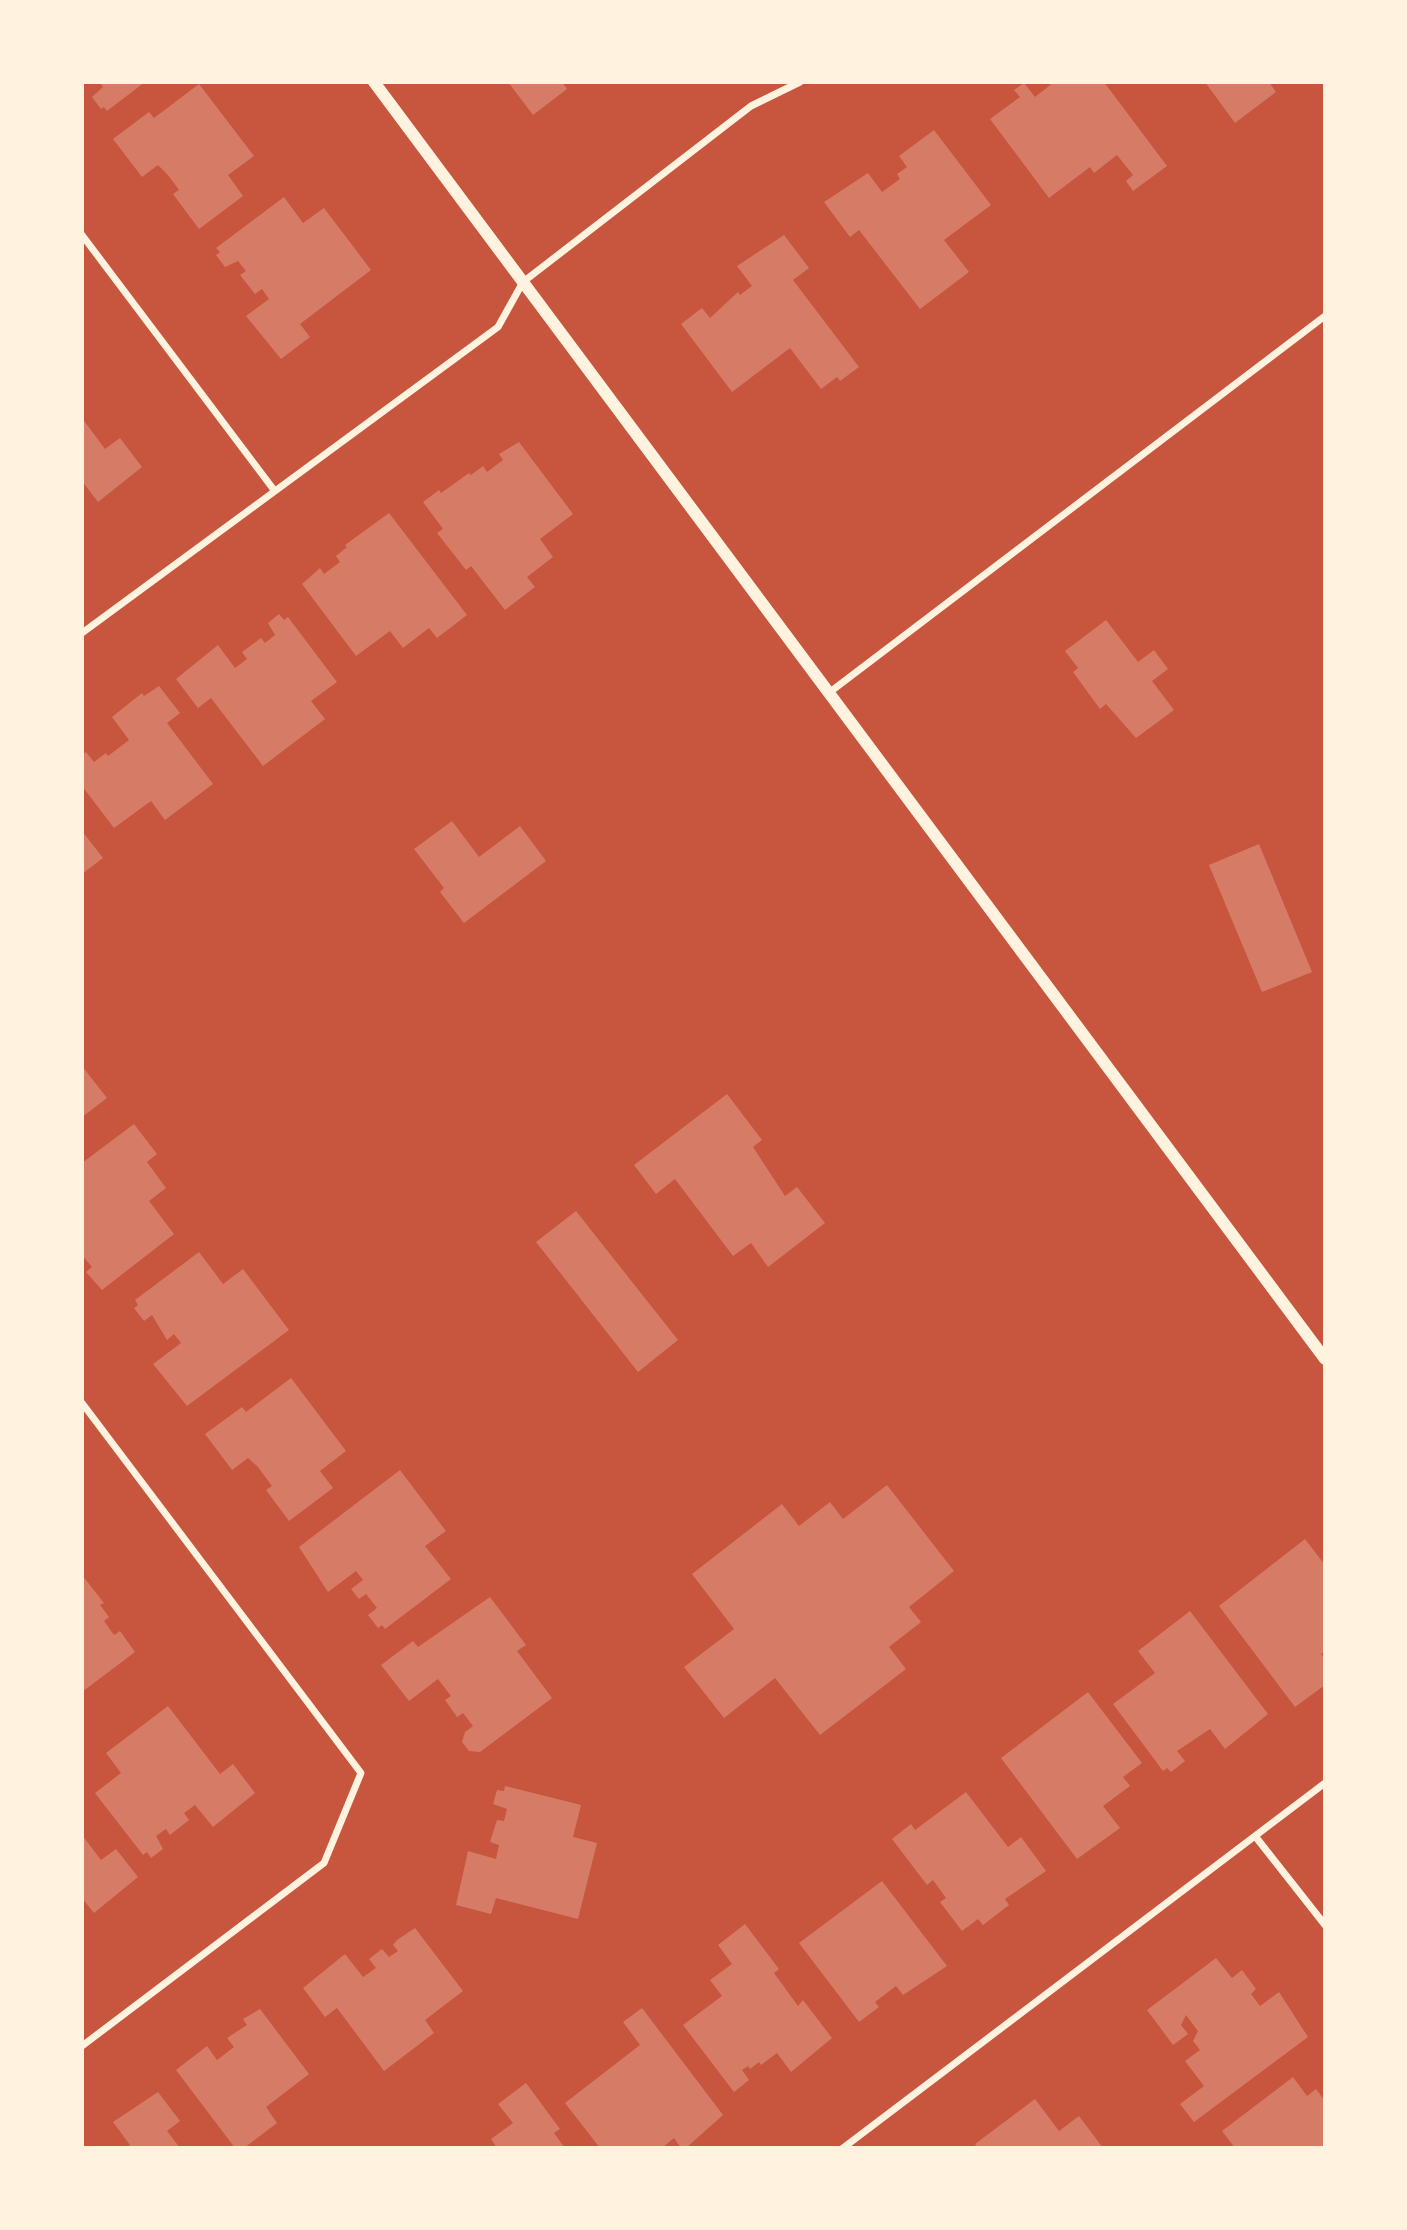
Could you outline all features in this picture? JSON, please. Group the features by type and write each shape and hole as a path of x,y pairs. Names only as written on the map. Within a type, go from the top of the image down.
{"street":[{"path":"374,82 1325,1359"},
{"path":"82,633 498,327 523,282 751,106 800,82"},
{"path":"82,235 274,490"},
{"path":"830,692 1325,316"},
{"path":"82,1403 361,1773 324,1863 82,2046"},
{"path":"843,2148 1325,1783"},
{"path":"1255,1836 1325,1925"}],"building":[{"path":"99,82 145,82 107,111 104,107 101,109 92,97 103,87"},
{"path":"508,82 562,82 567,89 533,115"},
{"path":"1054,82 1104,82 1167,166 1133,191 1126,181 1133,175 1117,155 1094,173 1090,167 1049,198 990,119 1020,97 1014,90 1024,83 1035,97"},
{"path":"1205,82 1269,82 1276,92 1235,123"},
{"path":"199,84 254,156 228,175 243,196 199,229 173,194 179,190 168,175 158,165 142,177 113,139 149,112 154,118"},
{"path":"934,130 991,205 944,240 969,272 920,309 859,230 850,237 824,202 868,173 882,192 900,179 897,174 907,167 899,156"},
{"path":"284,197 303,223 324,208 371,270 300,324 310,337 281,359 246,316 269,299 262,289 255,294 240,275 246,271 238,261 225,267 216,255 220,252 216,248"},
{"path":"784,235 809,268 793,280 859,367 840,381 837,377 821,389 790,348 732,392 681,324 702,308 710,318 738,292 740,295 752,286 737,266"},
{"path":"82,418 105,449 120,438 142,467 98,502 82,481"},
{"path":"519,442 573,514 540,539 553,557 527,577 535,587 505,610 471,566 466,570 437,533 443,529 423,502 483,466 487,472 503,460 499,454"},
{"path":"389,513 467,615 437,638 429,628 403,648 390,631 356,656 302,584 320,568 324,574 340,562 336,556 347,547 345,545"},
{"path":"279,614 284,620 288,617 337,682 311,701 325,719 263,766 211,698 198,708 176,679 218,645 235,668 247,659 242,652 261,638 265,643 275,635 268,623"},
{"path":"1106,620 1138,662 1154,650 1168,669 1152,681 1174,710 1136,738 1106,704 1100,709 1073,672 1078,668 1065,651"},
{"path":"159,686 180,713 167,723 213,784 165,820 151,801 114,828 82,786 82,755 86,752 94,762 106,753 108,756 129,740 112,717 142,693 144,696"},
{"path":"452,821 479,857 520,826 546,861 464,923 440,892 444,888 414,849"},
{"path":"82,831 103,858 82,874"},
{"path":"1259,844 1312,972 1262,992 1209,865"},
{"path":"82,1066 107,1098 82,1117"},
{"path":"727,1094 762,1140 753,1147 785,1196 797,1187 825,1223 768,1267 751,1243 733,1256 675,1179 656,1194 634,1165"},
{"path":"134,1124 157,1154 147,1162 166,1188 149,1201 174,1234 102,1290 86,1272 92,1267 82,1255 82,1163"},
{"path":"576,1211 678,1340 638,1372 536,1242"},
{"path":"199,1252 223,1284 243,1269 289,1330 187,1406 153,1364 181,1343 174,1334 167,1340 152,1315 144,1321 134,1308 138,1305 135,1300"},
{"path":"291,1378 346,1451 320,1471 333,1488 289,1521 266,1490 272,1486 258,1467 248,1458 232,1470 205,1434 242,1407 246,1412"},
{"path":"400,1470 446,1531 425,1546 451,1579 385,1629 382,1625 378,1628 368,1615 377,1608 366,1594 359,1599 351,1589 363,1580 356,1571 328,1592 299,1547"},
{"path":"887,1485 954,1571 909,1607 921,1622 889,1647 906,1669 820,1735 775,1678 724,1718 684,1667 734,1629 692,1574 782,1504 799,1526 830,1502 843,1519"},
{"path":"1305,1539 1325,1565 1325,1651 1321,1654 1325,1659 1325,1685 1295,1707 1219,1606"},
{"path":"82,1575 104,1603 100,1605 109,1617 104,1621 114,1635 120,1631 135,1652 82,1692"},
{"path":"490,1597 526,1645 517,1651 552,1698 480,1752 469,1751 462,1742 465,1732 473,1726 463,1713 457,1717 445,1700 451,1696 438,1679 409,1701 381,1665 413,1641 418,1647"},
{"path":"1190,1611 1268,1714 1225,1749 1210,1729 1177,1751 1185,1761 1171,1772 1167,1768 1163,1771 1113,1704 1155,1673 1138,1651"},
{"path":"1088,1692 1142,1763 1123,1777 1130,1786 1103,1806 1120,1828 1077,1859 1001,1758"},
{"path":"168,1706 220,1774 233,1764 255,1793 213,1827 195,1805 184,1813 189,1820 170,1835 166,1829 156,1836 163,1849 151,1858 147,1852 143,1855 95,1793 121,1773 106,1753"},
{"path":"505,1786 581,1805 573,1837 597,1843 578,1919 496,1898 491,1914 456,1905 468,1851 496,1859 499,1845 490,1842 497,1820 504,1821 507,1809 493,1804 497,1790 504,1791"},
{"path":"966,1792 1008,1847 1021,1837 1046,1871 1005,1899 1009,1905 983,1925 978,1919 962,1931 940,1902 946,1898 933,1880 927,1885 892,1839 911,1824 915,1830"},
{"path":"82,1835 101,1860 116,1849 138,1877 94,1913 82,1898"},
{"path":"882,1881 947,1966 903,1995 896,1986 875,2002 879,2007 859,2022 799,1943"},
{"path":"745,1924 779,1969 774,1973 798,2006 803,2000 832,2038 791,2072 777,2053 761,2065 759,2062 750,2069 748,2066 742,2070 749,2080 734,2092 683,2025 722,1996 710,1980 732,1964 718,1945"},
{"path":"415,1928 463,1991 425,2020 434,2033 384,2071 337,2008 325,2017 303,1988 345,1954 363,1977 376,1968 369,1959 382,1949 389,1957 398,1951 393,1945"},
{"path":"1216,1958 1232,1978 1242,1970 1256,1989 1251,1994 1260,2006 1279,1992 1308,2037 1194,2122 1180,2104 1204,2086 1185,2061 1200,2050 1193,2041 1198,2031 1186,2015 1181,2025 1188,2034 1173,2045 1147,2010"},
{"path":"642,2008 723,2115 686,2148 681,2148 674,2138 662,2148 600,2148 565,2103 640,2045 623,2022"},
{"path":"260,2009 309,2074 266,2107 277,2123 244,2148 235,2148 176,2070 207,2046 217,2060 234,2047 227,2038 247,2025 243,2019"},
{"path":"1293,2077 1307,2096 1316,2089 1325,2101 1325,2148 1235,2148 1222,2131"},
{"path":"526,2083 560,2129 554,2133 565,2148 497,2148 491,2139 513,2123 498,2104"},
{"path":"158,2092 180,2121 167,2131 180,2148 127,2148 130,2145 113,2122"},
{"path":"1035,2099 1059,2131 1079,2116 1103,2148 978,2148 975,2144"}]}
